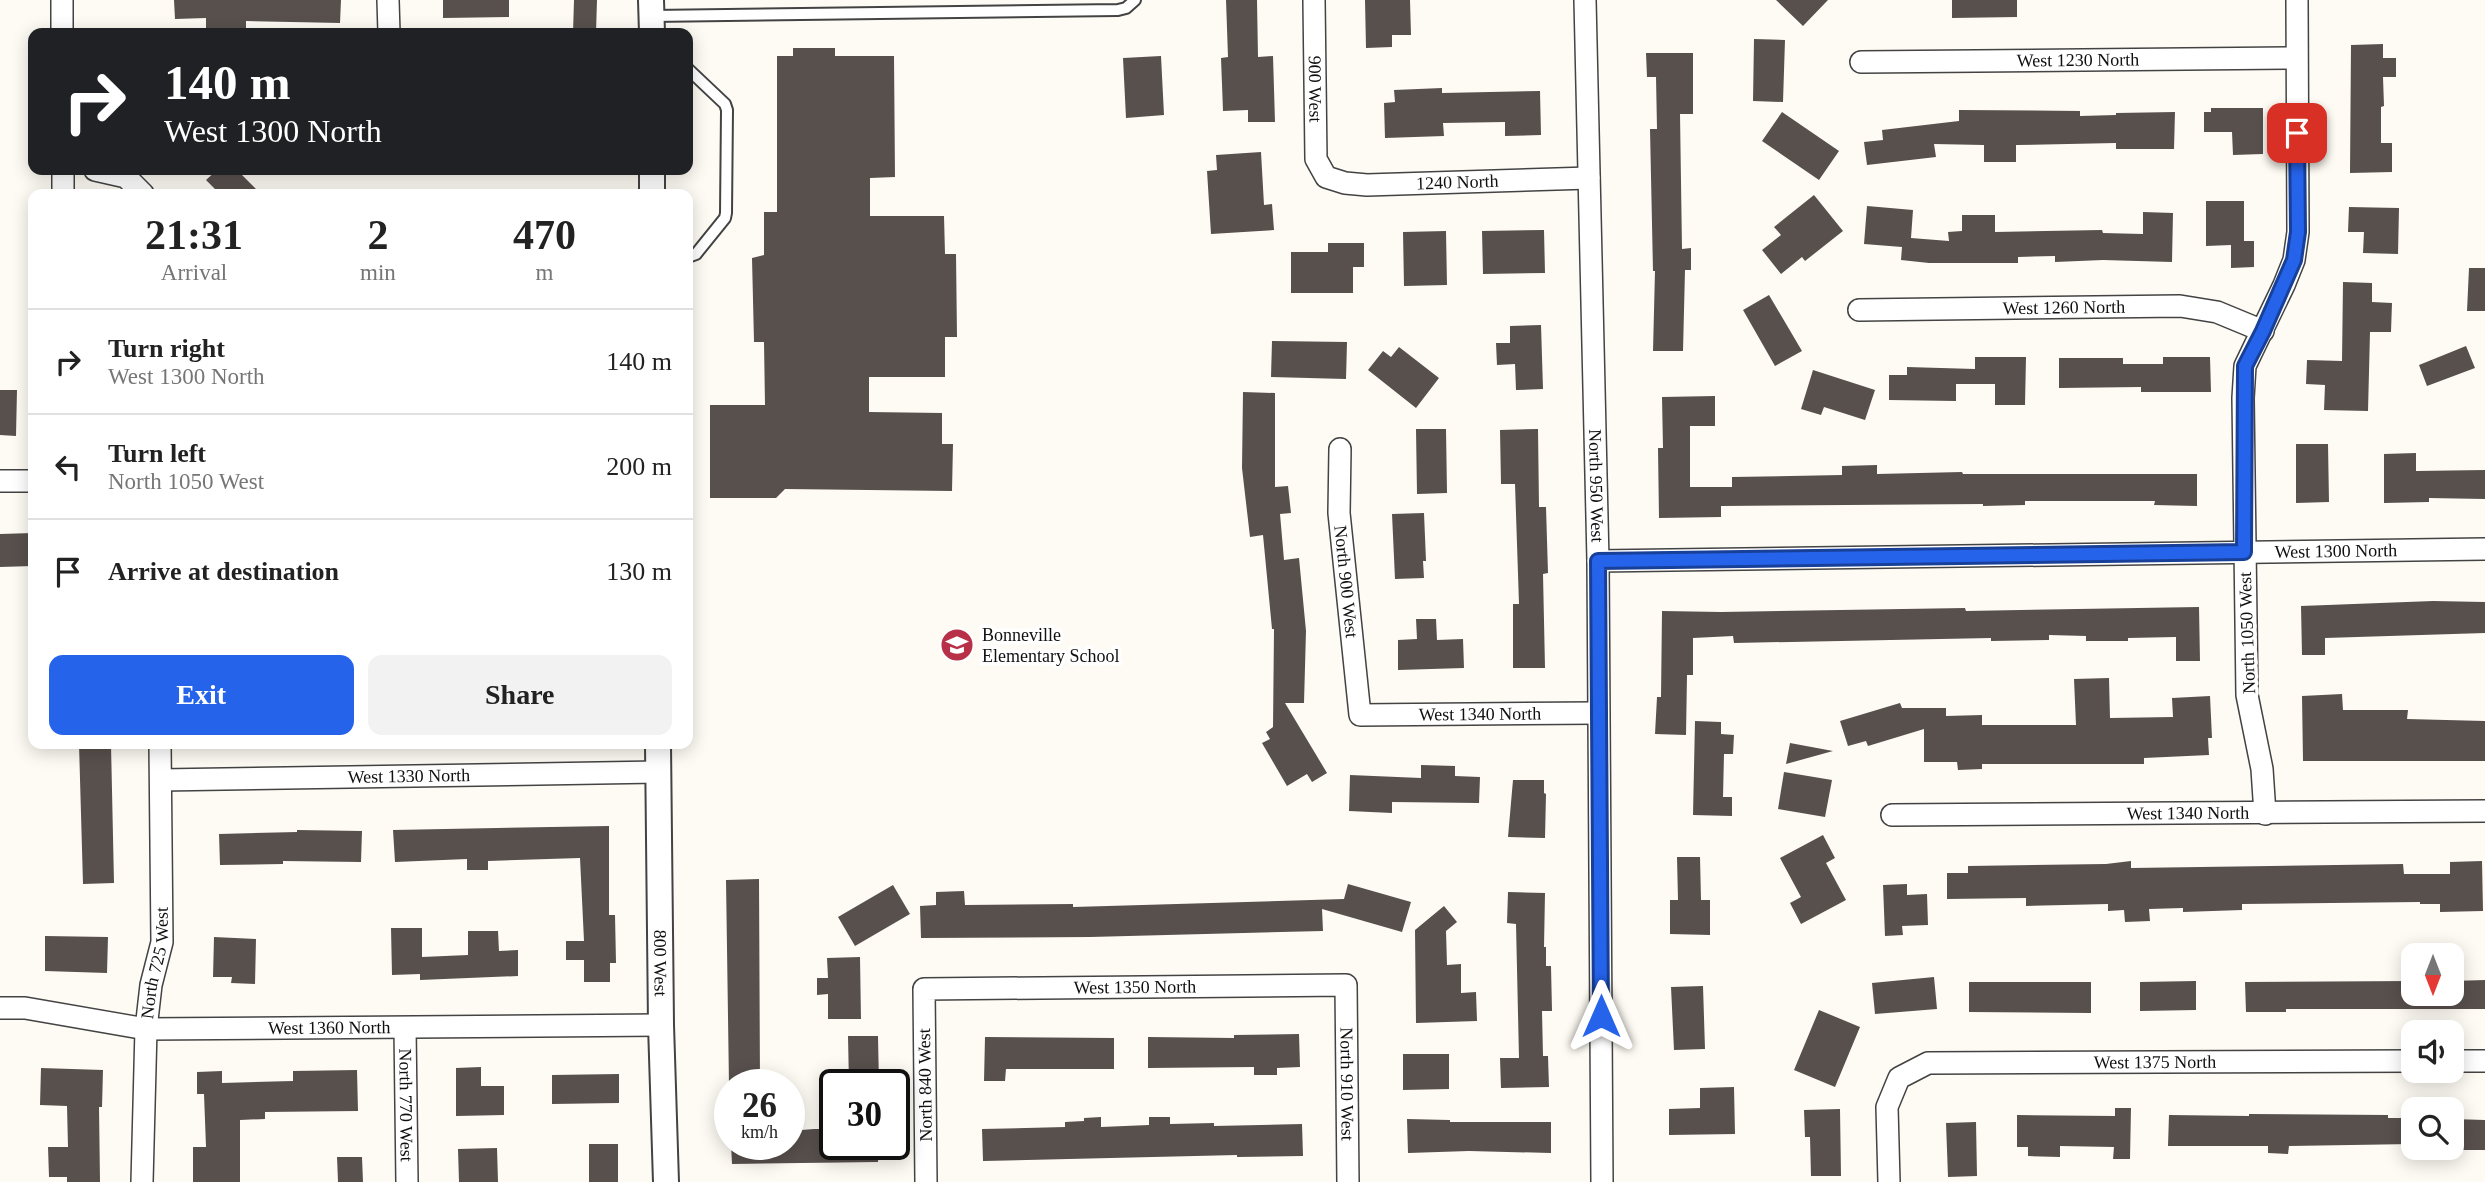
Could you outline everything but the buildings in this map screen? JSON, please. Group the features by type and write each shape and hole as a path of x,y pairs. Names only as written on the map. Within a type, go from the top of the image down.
{"street":[{"path":"62,0 62,28"},
{"path":"388,0 389,28"},
{"name":"900 West","path":"1314,0 1317,159 1326,177"},
{"name":"North 950 West","path":"1585,0 1598,561 1602,1182"},
{"name":"North 1050 West","path":"2265,814 2262,769 2247,695 2244,552 2245,366 2294,260 2298,232 2297,0"},
{"name":"West 1230 North","path":"1861,62 2296,58"},
{"path":"117,175 126,177 138,189"},
{"name":"1240 North","path":"1326,177 1345,183 1367,185 1589,178"},
{"name":"West 1260 North","path":"1859,310 2179,306 2217,312 2263,331"},
{"name":"North 900 West","path":"1340,449 1339,513 1360,715"},
{"path":"0,481 28,481"},
{"name":"West 1300 North","path":"1598,561 2485,549"},
{"name":"West 1340 North","path":"1360,715 1598,713"},
{"name":"North 725 West","path":"142,1182 146,1029 151,985 162,942 160,749"},
{"name":"800 West","path":"659,749 661,1025 666,1182"},
{"name":"West 1330 North","path":"161,780 658,772"},
{"name":"West 1340 North","path":"1892,815 2485,811"},
{"name":"West 1350 North","path":"924,989 1346,985"},
{"name":"North 910 West","path":"1346,985 1348,1182"},
{"name":"North 840 West","path":"924,989 926,1182"},
{"name":"West 1360 North","path":"0,1008 25,1007 146,1029 661,1025"},
{"name":"North 770 West","path":"405,1028 407,1182"},
{"name":"West 1375 North","path":"1889,1182 1887,1107 1899,1078 1928,1063 2401,1061"},
{"path":"2464,1061 2485,1061"}],"lane":[{"path":"652,17 1118,10 1126,8 1135,0"},
{"path":"693,74 725,104 727,110 725,218 693,255"}],"place":[{"name":"Bonneville Elementary School","path":"957,645"}],"route":[{"path":"1601,1016 1598,561 2244,552 2245,366 2294,260 2298,232 2297,133"}]}
